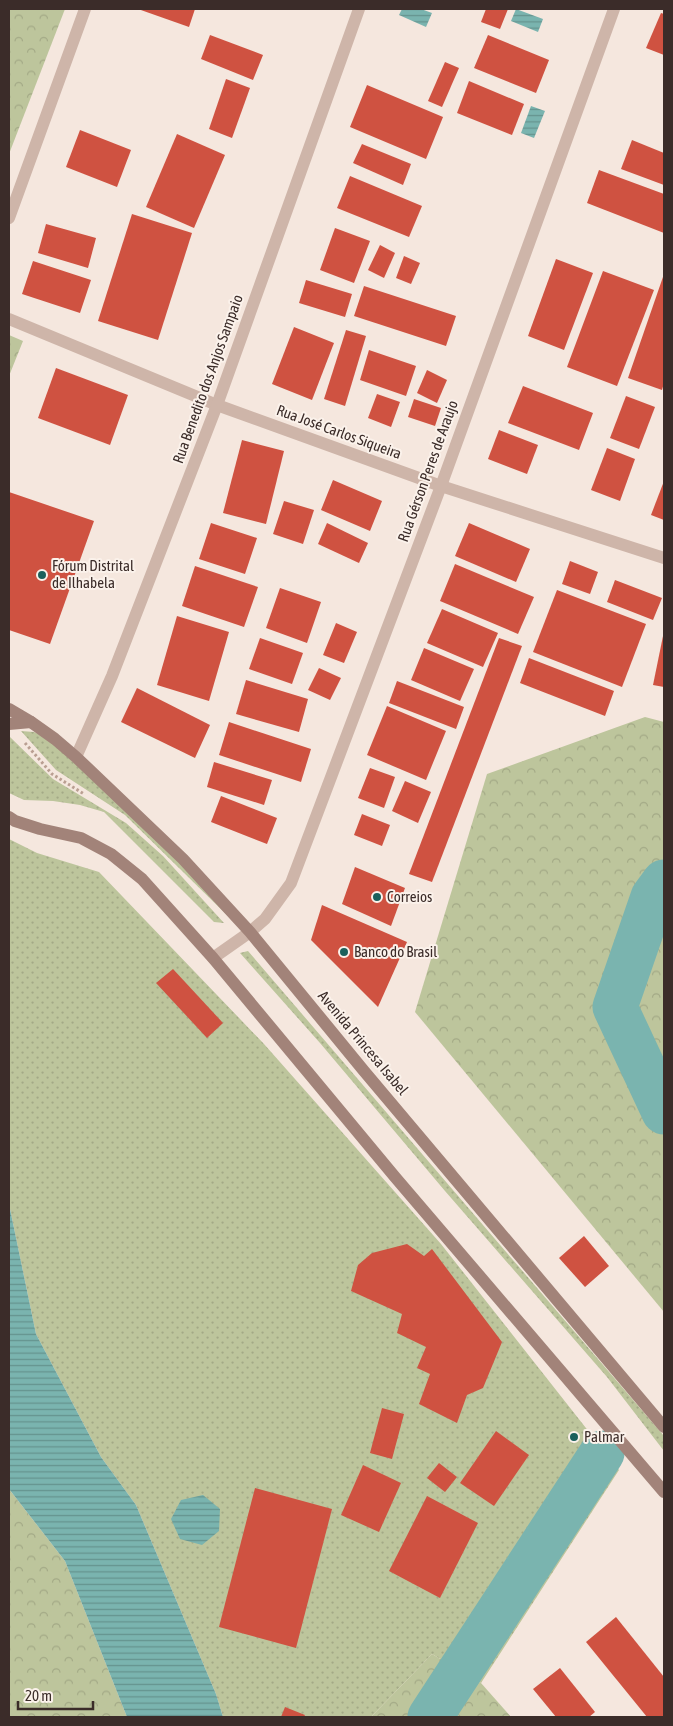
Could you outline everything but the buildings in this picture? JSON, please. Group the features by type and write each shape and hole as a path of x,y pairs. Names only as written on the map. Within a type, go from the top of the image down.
{"main road":[{"name":"Avenida Princesa Isabel","path":"9,709 55,738 76,757 183,859 250,932 664,1427"},
{"path":"9,724 31,722"},
{"path":"9,817 15,821 40,829 81,838 111,854 142,878 213,958 395,1177 664,1492"}],"street":[{"path":"9,218 85,9"},
{"name":"Rua Benedito dos Anjos Sampaio","path":"76,757 112,676 217,405 359,9"},
{"name":"Rua Gérson Peres de Araujo","path":"213,958 265,919 291,883 441,486 614,9"},
{"name":"Rua José Carlos Siqueira","path":"9,319 217,405 441,486 664,558"}],"green space":[{"path":"9,9 65,9 9,154"},
{"path":"9,335 23,341 9,376"},
{"path":"645,717 664,722 664,1312 415,1012 487,774"},
{"path":"21,731 34,732 48,738 240,916 233,921 125,815 56,770"},
{"path":"10,737 53,779 126,823 163,856 224,923 214,922 104,812 80,805 53,801 24,800 9,793"},
{"path":"9,839 37,853 99,872 264,1044 441,1244 619,1470 481,1683 432,1654 371,1717 223,1717 216,1694 136,1505 101,1457 36,1334 9,1204"},
{"path":"248,951 664,1436 664,1451 607,1377 445,1191 320,1043 240,953"},
{"path":"9,1489 65,1561 127,1717 9,1717"},
{"path":"432,1654 481,1683 511,1717 371,1717"}],"water":[{"path":"402,9 421,9 432,13 426,27 399,15"},
{"path":"516,9 543,19 538,32 511,21"},
{"path":"531,106 545,111 534,138 521,133"},
{"path":"9,1204 36,1334 101,1457 136,1505 216,1694 223,1717 127,1717 65,1561 9,1489"},
{"path":"203,1495 220,1509 219,1531 202,1545 180,1539 171,1519 181,1500"}],"waterway":[{"path":"664,882 653,897 615,1007 664,1112"},
{"path":"430,1717 602,1453"}],"place":[{"name":"Fórum Distrital de Ilhabela","path":"42,575"},
{"name":"Correios","path":"377,897"},
{"name":"Banco do Brasil","path":"344,952"},
{"name":"Palmar","path":"574,1437"}]}
